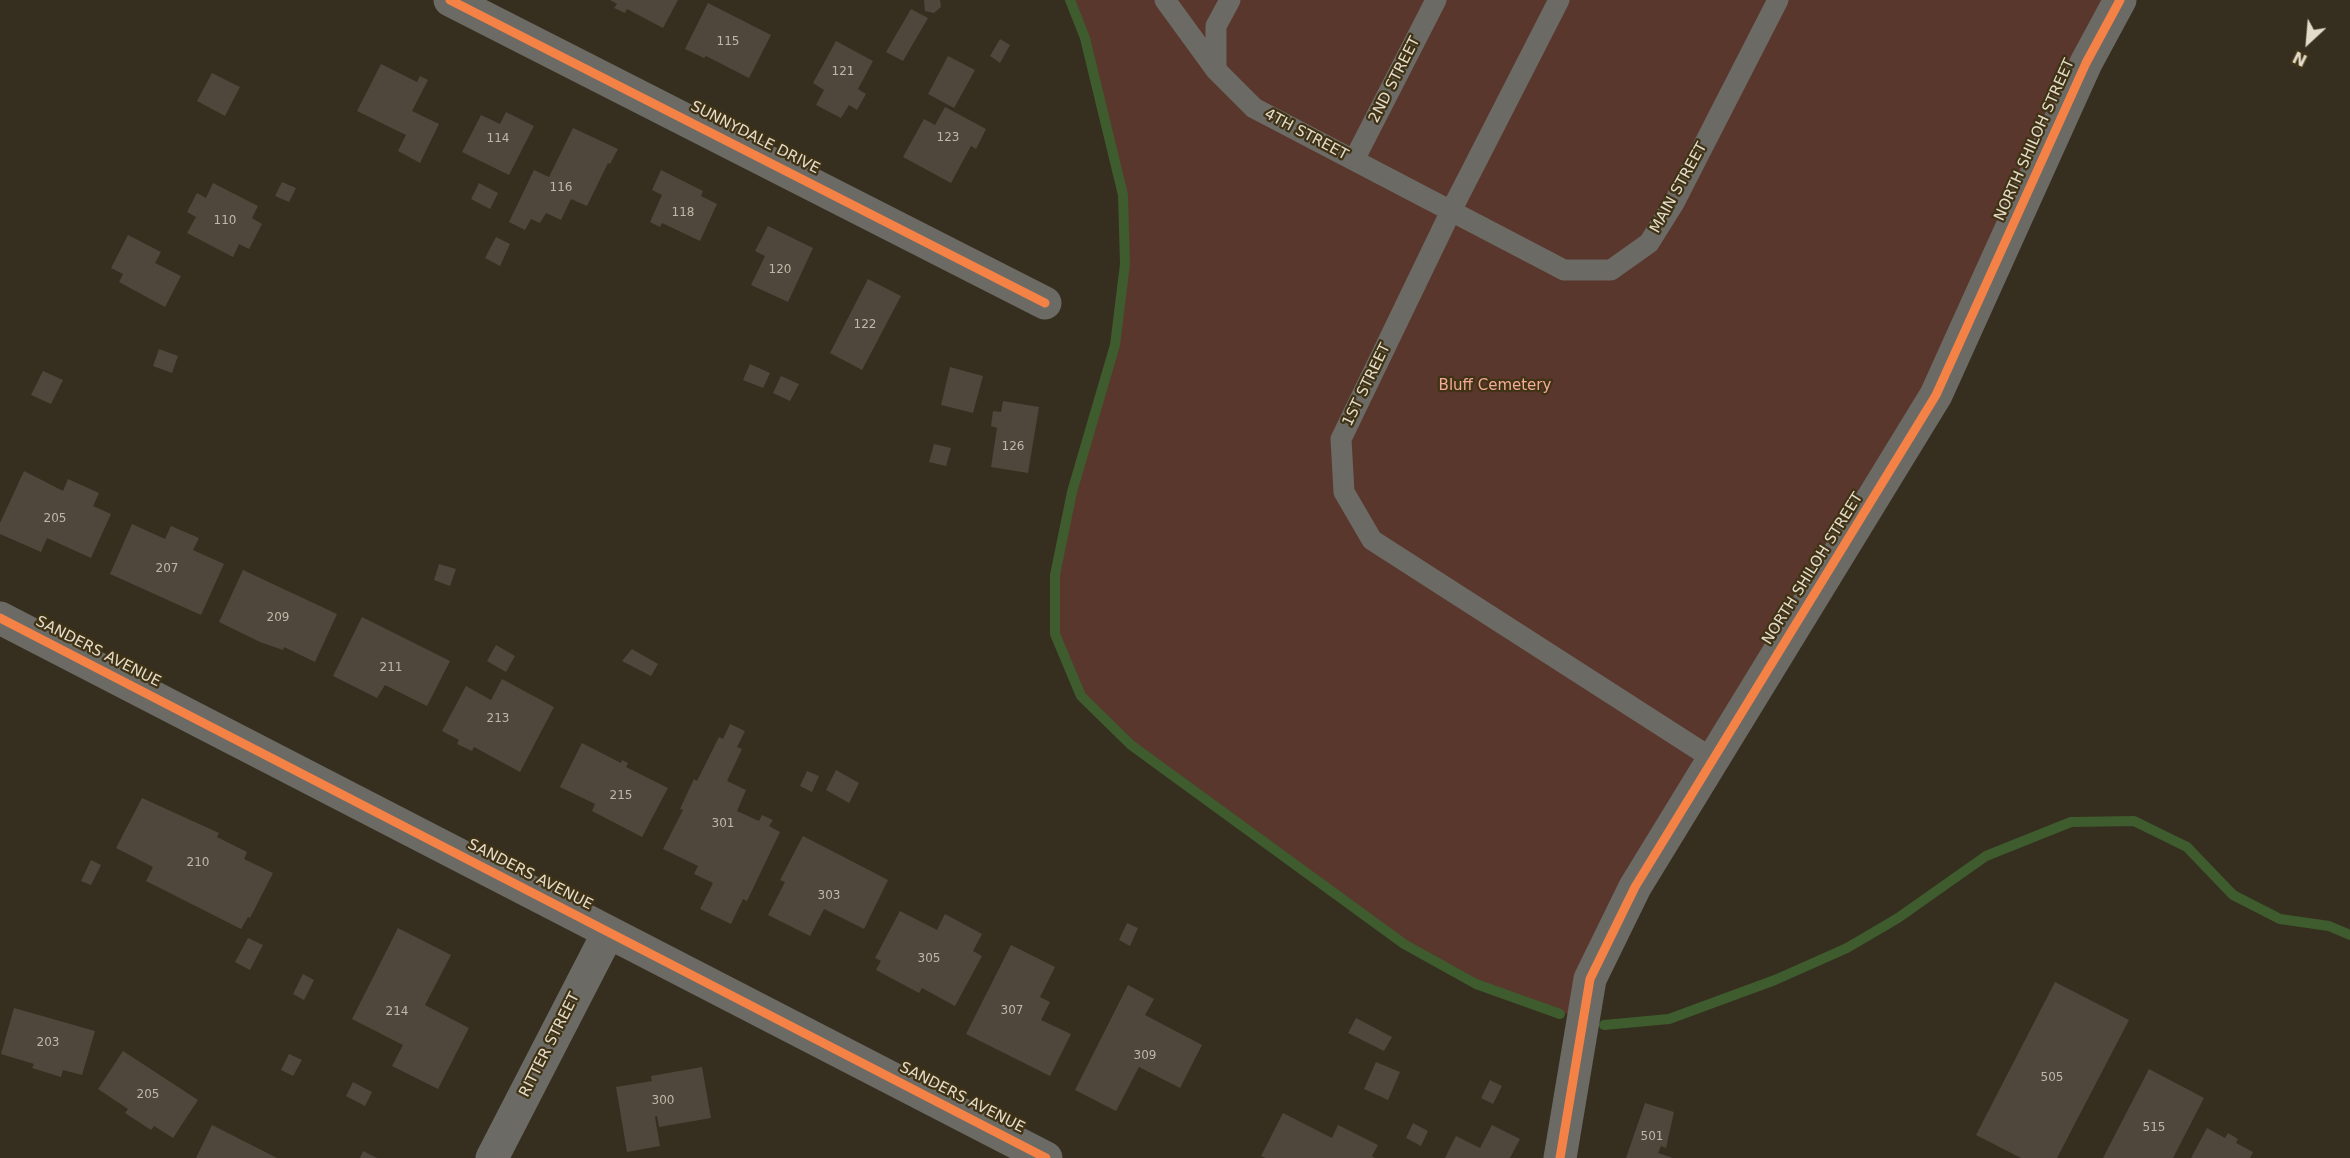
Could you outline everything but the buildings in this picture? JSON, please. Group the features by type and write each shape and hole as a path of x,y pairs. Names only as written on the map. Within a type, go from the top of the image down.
{"street":[{"name":"SUNNYDALE DRIVE","path":"450,0 1045,303"},
{"name":"NORTH SHILOH STREET","path":"1560,1158 1590,979 1635,887 1936,395 2086,63 2120,0"},
{"name":"SANDERS AVENUE","path":"0,618 1046,1158"},
{"name":"RITTER STREET","path":"492,1158 608,933"}],"lane":[{"name":"4TH STREET","path":"1165,0 1216,70 1254,108 1451,211"},
{"path":"1216,70 1216,26 1230,0"},
{"name":"2ND STREET","path":"1354,160 1436,0"},
{"name":"1ST STREET","path":"1559,0 1451,211 1341,439 1344,492 1372,540 1713,759"},
{"name":"MAIN STREET","path":"1451,211 1564,270 1611,270 1648,243 1674,203 1778,0"}],"green space":[{"name":"Bluff Cemetery","path":"1070,0 2120,0 2006,242 1713,759 1583,1019 1476,984 1404,944 1131,745 1081,696 1055,634 1055,575 1072,492 1115,345 1125,264 1123,195 1085,38"}],"waterway":[{"path":"1070,0 1085,38 1123,195 1125,264 1115,345 1072,492 1055,575 1055,634 1081,696 1131,745 1404,944 1476,984 1560,1014"},
{"path":"1604,1025 1669,1019 1775,980 1847,948 1898,918 1986,856 2071,822 2134,821 2187,847 2233,895 2280,919 2329,926 2350,935"}],"cycle path":[{"path":"450,0 1045,303"},
{"path":"1560,1158 1590,979 1635,887 1936,395 2086,63 2120,0"},
{"path":"0,618 1046,1158"}]}
